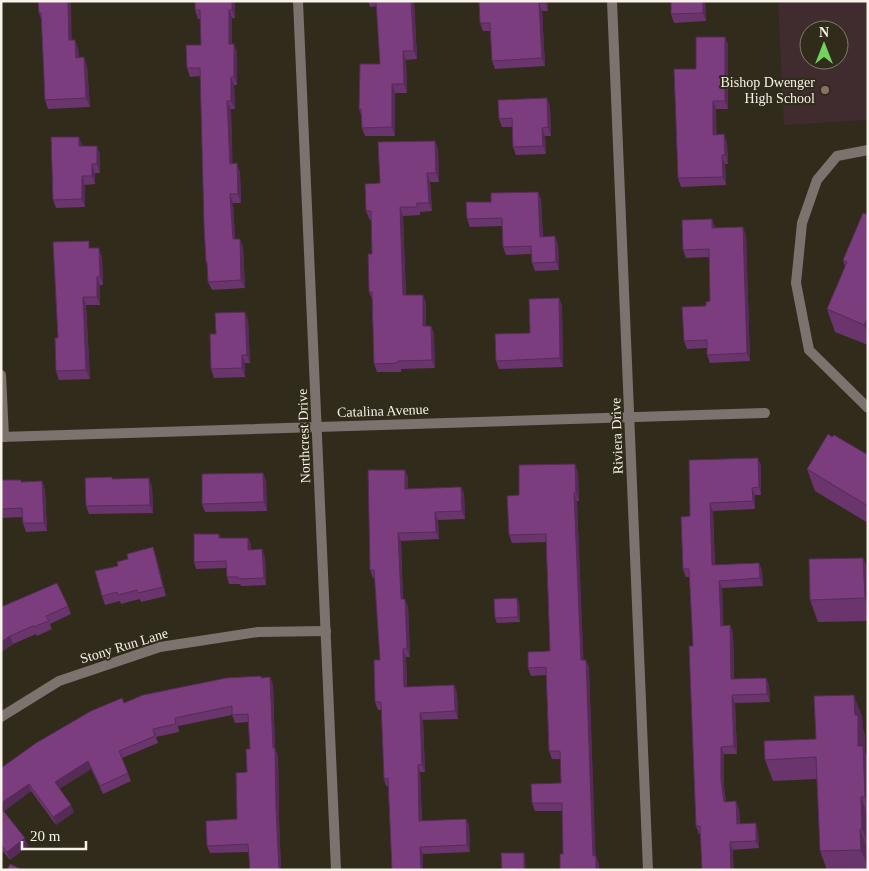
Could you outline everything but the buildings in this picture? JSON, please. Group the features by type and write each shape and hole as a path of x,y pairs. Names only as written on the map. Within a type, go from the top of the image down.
{"street":[{"name":"Northcrest Drive","path":"298,1 336,870"},
{"name":"Riviera Drive","path":"612,1 648,870"},
{"path":"868,150 837,156 817,180 802,223 796,283 810,350 868,408"},
{"path":"1,375 3,437"},
{"name":"Catalina Avenue","path":"3,437 765,413"},
{"name":"Stony Run Lane","path":"1,717 59,680 160,647 258,632 326,631"}],"shaded area":[{"name":"Bishop Dwenger High School","path":"778,1 868,1 868,120 784,125"}],"place":[{"name":"Bishop Dwenger High School","path":"825,90"}]}
